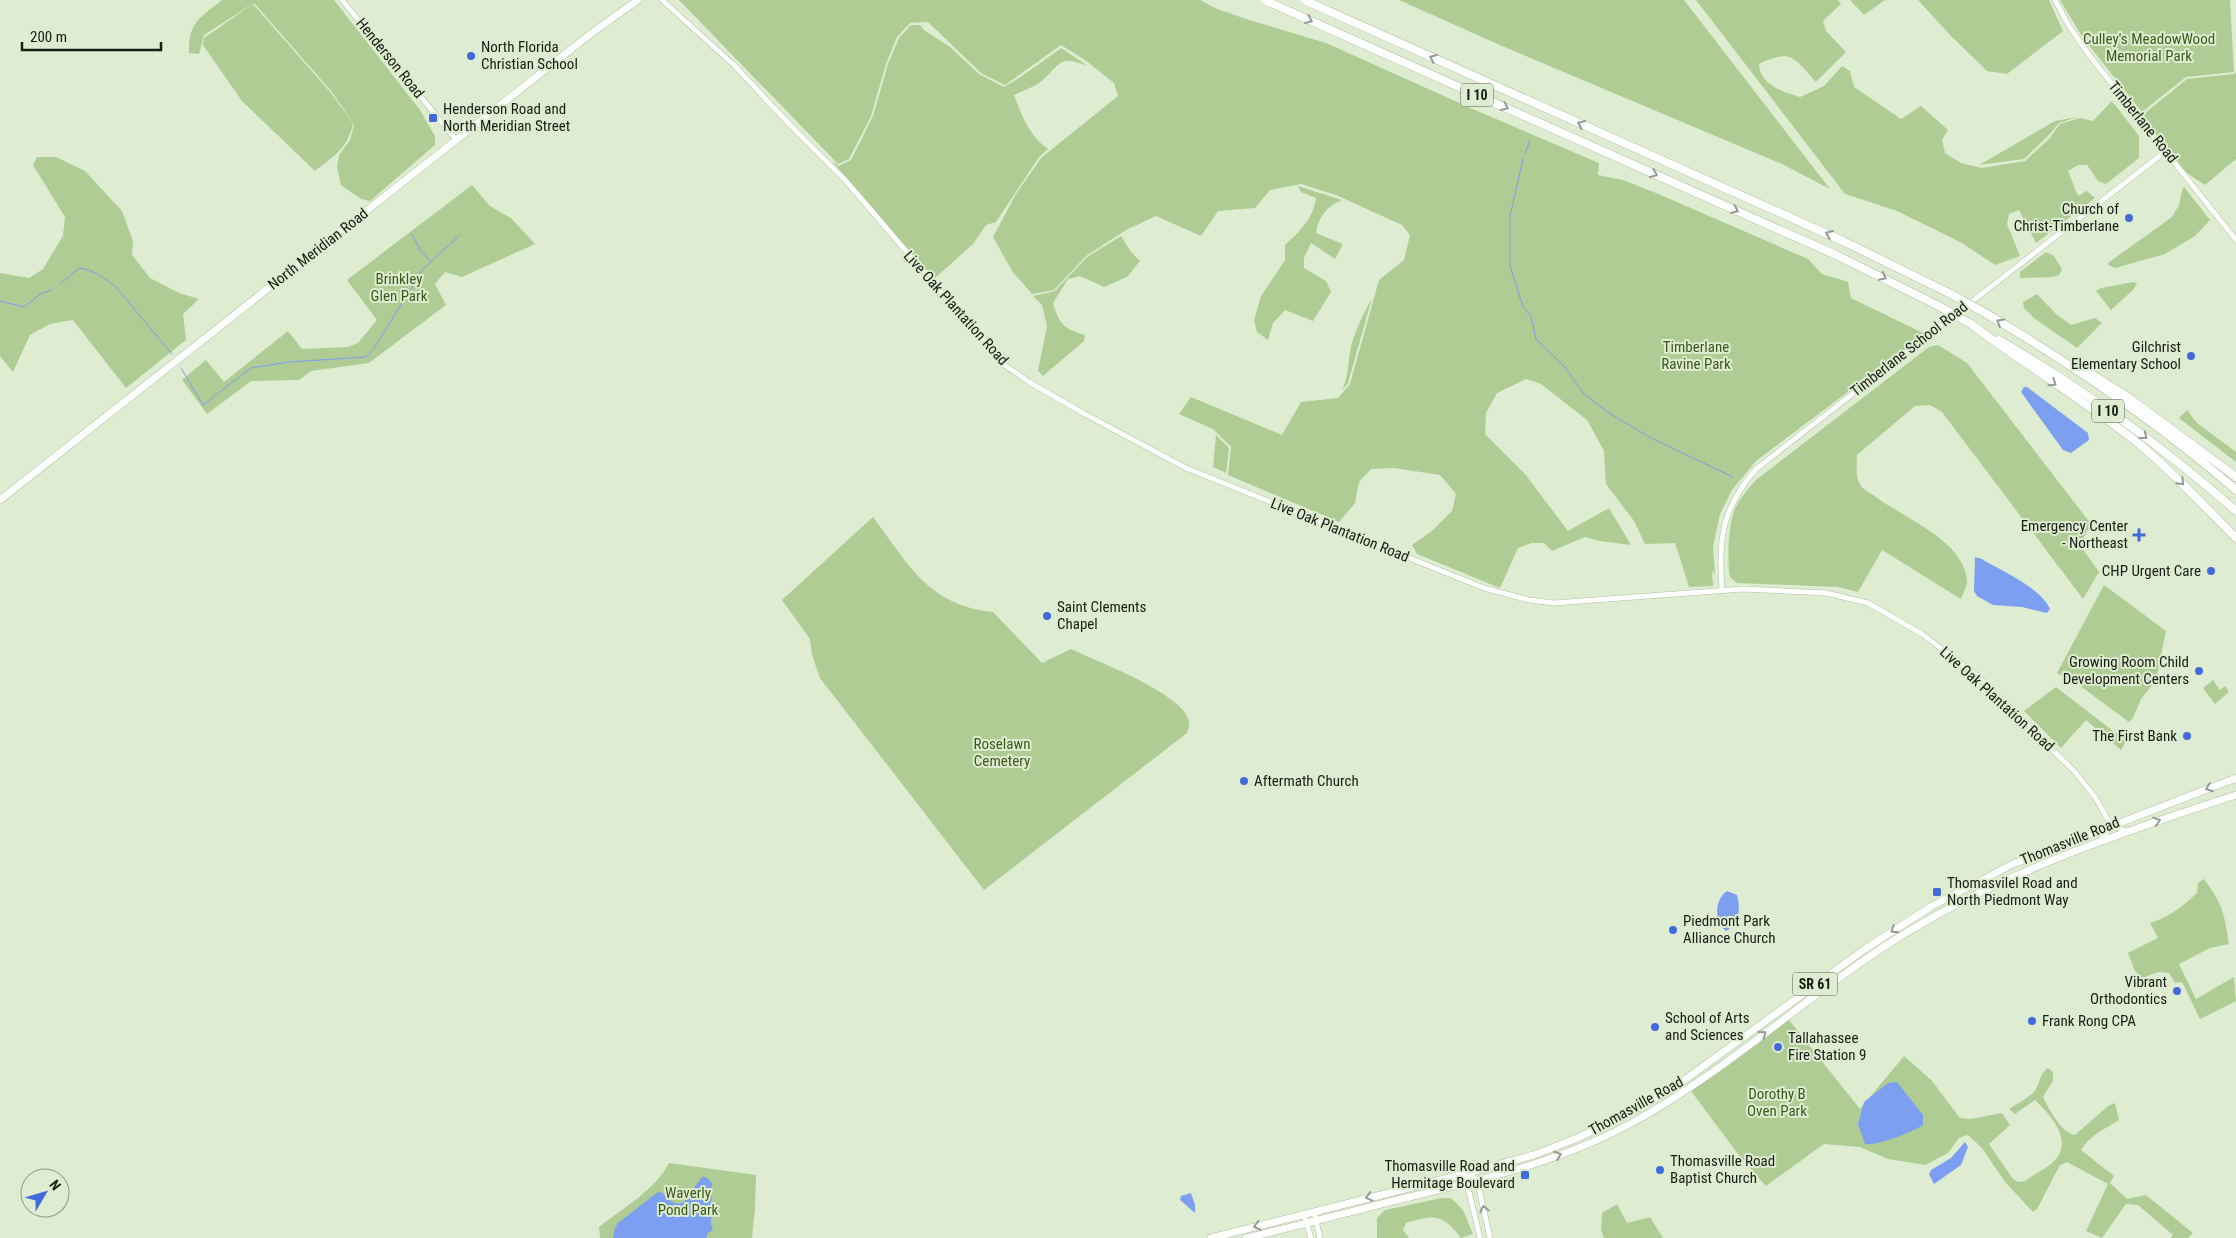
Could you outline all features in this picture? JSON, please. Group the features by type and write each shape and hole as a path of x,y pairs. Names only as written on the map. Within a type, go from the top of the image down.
{"highway":[{"name":"I 10","path":"1264,0 1836,255 1937,305 2022,354 2101,405 2182,466 2236,511"},
{"name":"I 10","path":"1304,0 1844,241 1951,294 2014,330 2128,405 2236,490"},
{"path":"1971,324 2137,443 2179,480 2236,538"},
{"path":"2014,330 2070,360 2114,388 2236,478"}],"main road":[{"name":"North Meridian Road","path":"0,500 593,32 638,0"},
{"name":"Thomasville Road","path":"1210,1238 1540,1153 1618,1119 1659,1097 1865,949 1932,906 1992,874 2111,825 2236,778"},
{"name":"Thomasville Road","path":"1246,1238 1467,1183 1539,1162 1623,1127 1686,1090 1889,944 1938,914 2060,855 2236,795"},
{"path":"1992,874 1997,884"},
{"path":"1775,1014 1781,1021"},
{"path":"1732,1046 1737,1053"}],"street":[{"name":"Henderson Road","path":"342,0 456,140"},
{"name":"Live Oak Plantation Road","path":"662,0 734,65 846,181 1002,363 1029,382 1083,413 1165,457 1215,480 1484,588 1513,597 1554,603 1722,589 1778,589 1841,595 1868,603 1900,620 1956,659 2028,723 2087,786 2103,808 2111,825"},
{"name":"Timberlane Road","path":"2055,0 2078,39 2236,240"},
{"name":"Timberlane School Road","path":"1722,589 1720,550 1725,518 1736,494 1756,469 2166,151"},
{"path":"2101,840 2111,825 2126,831"},
{"path":"1468,1173 1477,1180 1490,1238"},
{"path":"1468,1173 1467,1183 1480,1238"},
{"path":"1314,1212 1320,1238"},
{"path":"1304,1215 1311,1238"}],"green space":[{"path":"222,0 334,0 420,110 435,136 435,145 370,201 361,199 341,185 337,167 339,155 350,140 354,125 332,92 254,3 204,35 199,54 189,53 189,43 193,27"},
{"name":"Timberlane Ravine Park","path":"679,0 1200,0 1215,8 1246,19 1326,43 1599,163 1598,175 1623,180 1656,193 1808,259 1822,274 1848,282 1851,298 1925,334 1756,461 1732,490 1720,514 1713,547 1715,574 1712,571 1713,586 1689,587 1675,543 1645,544 1634,521 1606,484 1604,451 1587,420 1541,384 1526,379 1497,393 1486,413 1485,434 1525,474 1568,531 1609,508 1631,545 1599,541 1585,537 1552,551 1544,543 1531,543 1518,548 1500,588 1417,554 1412,545 1432,531 1452,511 1456,494 1440,475 1394,468 1371,469 1359,482 1355,503 1339,522 1228,475 1231,447 1213,429 1179,414 1191,397 1282,435 1301,402 1338,398 1350,384 1379,280 1404,260 1410,235 1402,225 1336,195 1301,184 1270,190 1255,208 1218,211 1201,236 1156,216 1126,230 1086,256 1054,290 1032,294 1012,271 993,237 1016,194 1041,158 1118,96 1114,83 1085,60 1061,45 1005,85 981,73 928,22 910,23 897,37 886,64 871,116 849,159 838,164"},
{"path":"1399,0 1684,0 1830,189 1782,164 1502,46"},
{"path":"1696,0 1838,0 1841,4 1823,21 1826,31 1846,52 1816,82 1797,62 1786,56 1770,59 1759,64 1763,77 1774,86 1800,97 1824,86 1842,66 1850,71 1854,87 1901,119 1921,106 1948,130 1942,140 1945,153 1961,163 1982,168 2025,161 2049,139 2060,124 2080,118 2093,121 2112,101 2139,136 2139,158 2106,184 2098,181 2087,165 2078,165 2068,171 2078,196 2087,191 2095,198 2036,243 2019,210 2009,214 2007,224 2020,256 1995,265 1962,243 1897,211 1845,194"},
{"path":"1850,0 1885,0 1864,15"},
{"path":"1918,0 2049,0 2063,31 2007,74 1987,71"},
{"name":"Culley's MeadowWood Memorial Park","path":"2060,0 2230,0 2234,72 2186,77 2142,112 2083,38"},
{"path":"253,4 331,93 353,124 347,140 339,151 315,171 242,101 203,45 204,38"},
{"path":"911,25 920,25 924,30 950,47 979,74 1004,87 1061,48 1088,66 1078,62 1064,61 1039,83 1014,95 1031,132 1048,149 1039,157 996,222 986,225 973,244 934,279 832,161 839,166 851,160 873,116 888,64 899,38"},
{"path":"2236,72 2236,159 2205,185 2187,173 2135,108 2141,114 2144,114 2187,79 2234,74"},
{"path":"2078,117 2059,123 2024,159 1979,165 2055,121"},
{"path":"37,157 56,157 85,171 122,211 133,241 132,255 150,278 179,293 199,299 183,314 186,340 126,388 73,320 50,324 30,335 13,372 0,356 0,273 29,278 43,269 63,236 65,217 33,165"},
{"name":"Brinkley Glen Park","path":"472,185 490,206 511,218 535,244 462,277 445,272 435,284 446,305 369,363 311,371 299,380 251,381 207,414 182,380 206,360 224,382 288,331 302,349 348,347 358,343 377,320 347,280"},
{"path":"1298,186 1342,200 1332,205 1324,213 1316,233 1343,244 1335,259 1311,243 1304,258 1304,268 1326,281 1331,292 1313,321 1285,310 1273,323 1268,340 1257,332 1254,320 1261,296 1285,260 1285,245 1301,230 1309,218 1316,198 1301,192"},
{"path":"2184,187 2210,220 2195,236 2165,254 2115,268 2108,265 2108,263 2172,217 2179,205"},
{"path":"1121,236 1131,252 1140,261 1127,277 1104,287 1080,276 1068,279 1053,303 1063,325 1085,335 1084,341 1043,376 1038,371 1047,326 1042,305 1033,296 1055,291 1087,257"},
{"path":"2046,252 2054,256 2062,269 2059,275 2020,278 2020,272"},
{"path":"2133,282 2137,283 2134,289 2111,310 2096,291 2101,288"},
{"path":"2037,294 2056,314 2071,325 2095,318 2102,323 2077,348 2034,318 2024,308 2023,302"},
{"path":"1372,298 1348,383 1342,390 1347,374 1351,346"},
{"path":"1938,345 1967,363 2091,524 2081,542 2084,551 2099,572 2083,599 1942,412 1930,405 1915,406 1857,455 1857,475 1864,489 1917,522 1945,542 1956,554 1964,567 1967,581 1961,599 1882,550 1858,592 1838,587 1737,583 1730,577 1729,543 1731,524 1735,509 1747,490 1756,480 1929,347"},
{"path":"2187,410 2197,423 2236,452 2236,462 2179,418"},
{"path":"1216,435 1229,448 1226,473 1213,467"},
{"name":"Roselawn Cemetery","path":"873,517 922,580 936,592 952,601 971,608 993,612 1042,663 1071,649 1136,678 1153,688 1181,708 1188,718 1189,726 1187,733 984,890 820,678 812,655 810,639 782,600"},
{"path":"2104,585 2166,631 2156,680 2141,699 2133,718 2129,722 2079,685 2057,673"},
{"path":"2213,680 2220,690 2225,686 2229,692 2215,704 2203,688"},
{"path":"2056,687 2126,741 2121,750 2086,720 2061,748 2024,711"},
{"path":"2204,879 2222,909 2229,944 2210,948 2179,964 2196,999 2234,977 2236,1001 2200,1019 2182,982 2175,983 2169,973 2159,972 2142,978 2135,971 2128,953 2158,938 2150,923 2176,911 2197,893 2198,883"},
{"name":"Dorothy B Oven Park","path":"1789,1020 1860,1109 1904,1056 1932,1081 1960,1118 1970,1119 2002,1113 2010,1125 1989,1144 2013,1179 2018,1182 2025,1181 2050,1164 2057,1158 2061,1150 2062,1142 2057,1126 2035,1100 2015,1114 2009,1109 2033,1092 2038,1086 2045,1070 2048,1068 2053,1072 2053,1081 2043,1097 2056,1120 2070,1133 2075,1135 2108,1106 2115,1103 2119,1120 2093,1136 2081,1150 2114,1176 2110,1183 2127,1199 2146,1195 2193,1233 2188,1238 2170,1238 2173,1235 2138,1205 2126,1204 2102,1238 2086,1231 2108,1184 2067,1162 2060,1165 2037,1209 2033,1212 2005,1182 1982,1148 1968,1135 1959,1138 1948,1153 1925,1165 1888,1159 1860,1147 1824,1144 1766,1186 1741,1158 1691,1091"},
{"name":"Waverly Pond Park","path":"669,1163 756,1175 752,1238 600,1238 599,1227 647,1191"},
{"path":"1442,1198 1451,1198 1463,1210 1473,1234 1461,1238 1449,1224 1443,1220 1431,1217 1406,1223 1403,1230 1409,1238 1377,1238 1377,1218 1385,1210"},
{"path":"1617,1204 1627,1223 1650,1217 1663,1238 1604,1238 1601,1231 1602,1213"}],"water":[{"path":"2024,387 2027,387 2088,433 2089,440 2071,453 2063,450 2021,392"},
{"path":"1975,557 1982,559 2030,587 2045,601 2050,609 2047,613 2022,607 1993,605 1977,596 1974,591"},
{"path":"1727,891 1737,895 1739,910 1734,924 1726,931 1719,922 1717,911 1720,900"},
{"path":"1897,1082 1923,1115 1923,1125 1886,1141 1865,1144 1858,1124 1864,1102 1888,1083"},
{"path":"1965,1142 1968,1147 1961,1165 1934,1184 1929,1174 1931,1170 1951,1158"},
{"path":"702,1177 706,1177 712,1183 711,1224 713,1230 708,1233 706,1238 613,1238 618,1223 658,1192 663,1193 674,1203 683,1203"},
{"path":"1191,1193 1195,1205 1195,1213 1180,1200 1181,1196"}],"waterway":[{"path":"1525,154 1530,140"},
{"path":"1523,159 1510,216 1510,266 1523,307 1531,316 1536,339 1565,367 1583,393 1609,413 1651,438 1733,477"},
{"path":"412,234 420,250 431,262"},
{"path":"181,368 203,405 251,368 289,362 366,357 373,350 423,269 460,235"},
{"path":"60,284 79,268 94,272 115,286 172,354"},
{"path":"0,301 24,307 42,293 52,290"}],"place":[{"name":"North Florida Christian School","path":"471,56"},
{"name":"Henderson Road and North Meridian Street","path":"433,118"},
{"name":"Church of Christ-Timberlane","path":"2129,218"},
{"name":"Gilchrist Elementary School","path":"2191,356"},
{"name":"Emergency Center - Northeast","path":"2139,535"},
{"name":"CHP Urgent Care","path":"2211,571"},
{"name":"Saint Clements Chapel","path":"1047,616"},
{"name":"Growing Room Child Development Centers","path":"2199,671"},
{"name":"The First Bank","path":"2187,736"},
{"name":"Aftermath Church","path":"1244,781"},
{"name":"Thomasvilel Road and North Piedmont Way","path":"1937,892"},
{"name":"Piedmont Park Alliance Church","path":"1673,930"},
{"name":"Vibrant Orthodontics","path":"2177,991"},
{"name":"Frank Rong CPA","path":"2032,1021"},
{"name":"School of Arts and Sciences","path":"1655,1027"},
{"name":"Tallahassee Fire Station 9","path":"1778,1047"},
{"name":"Thomasville Road Baptist Church","path":"1660,1170"},
{"name":"Thomasville Road and Hermitage Boulevard","path":"1525,1175"}]}
